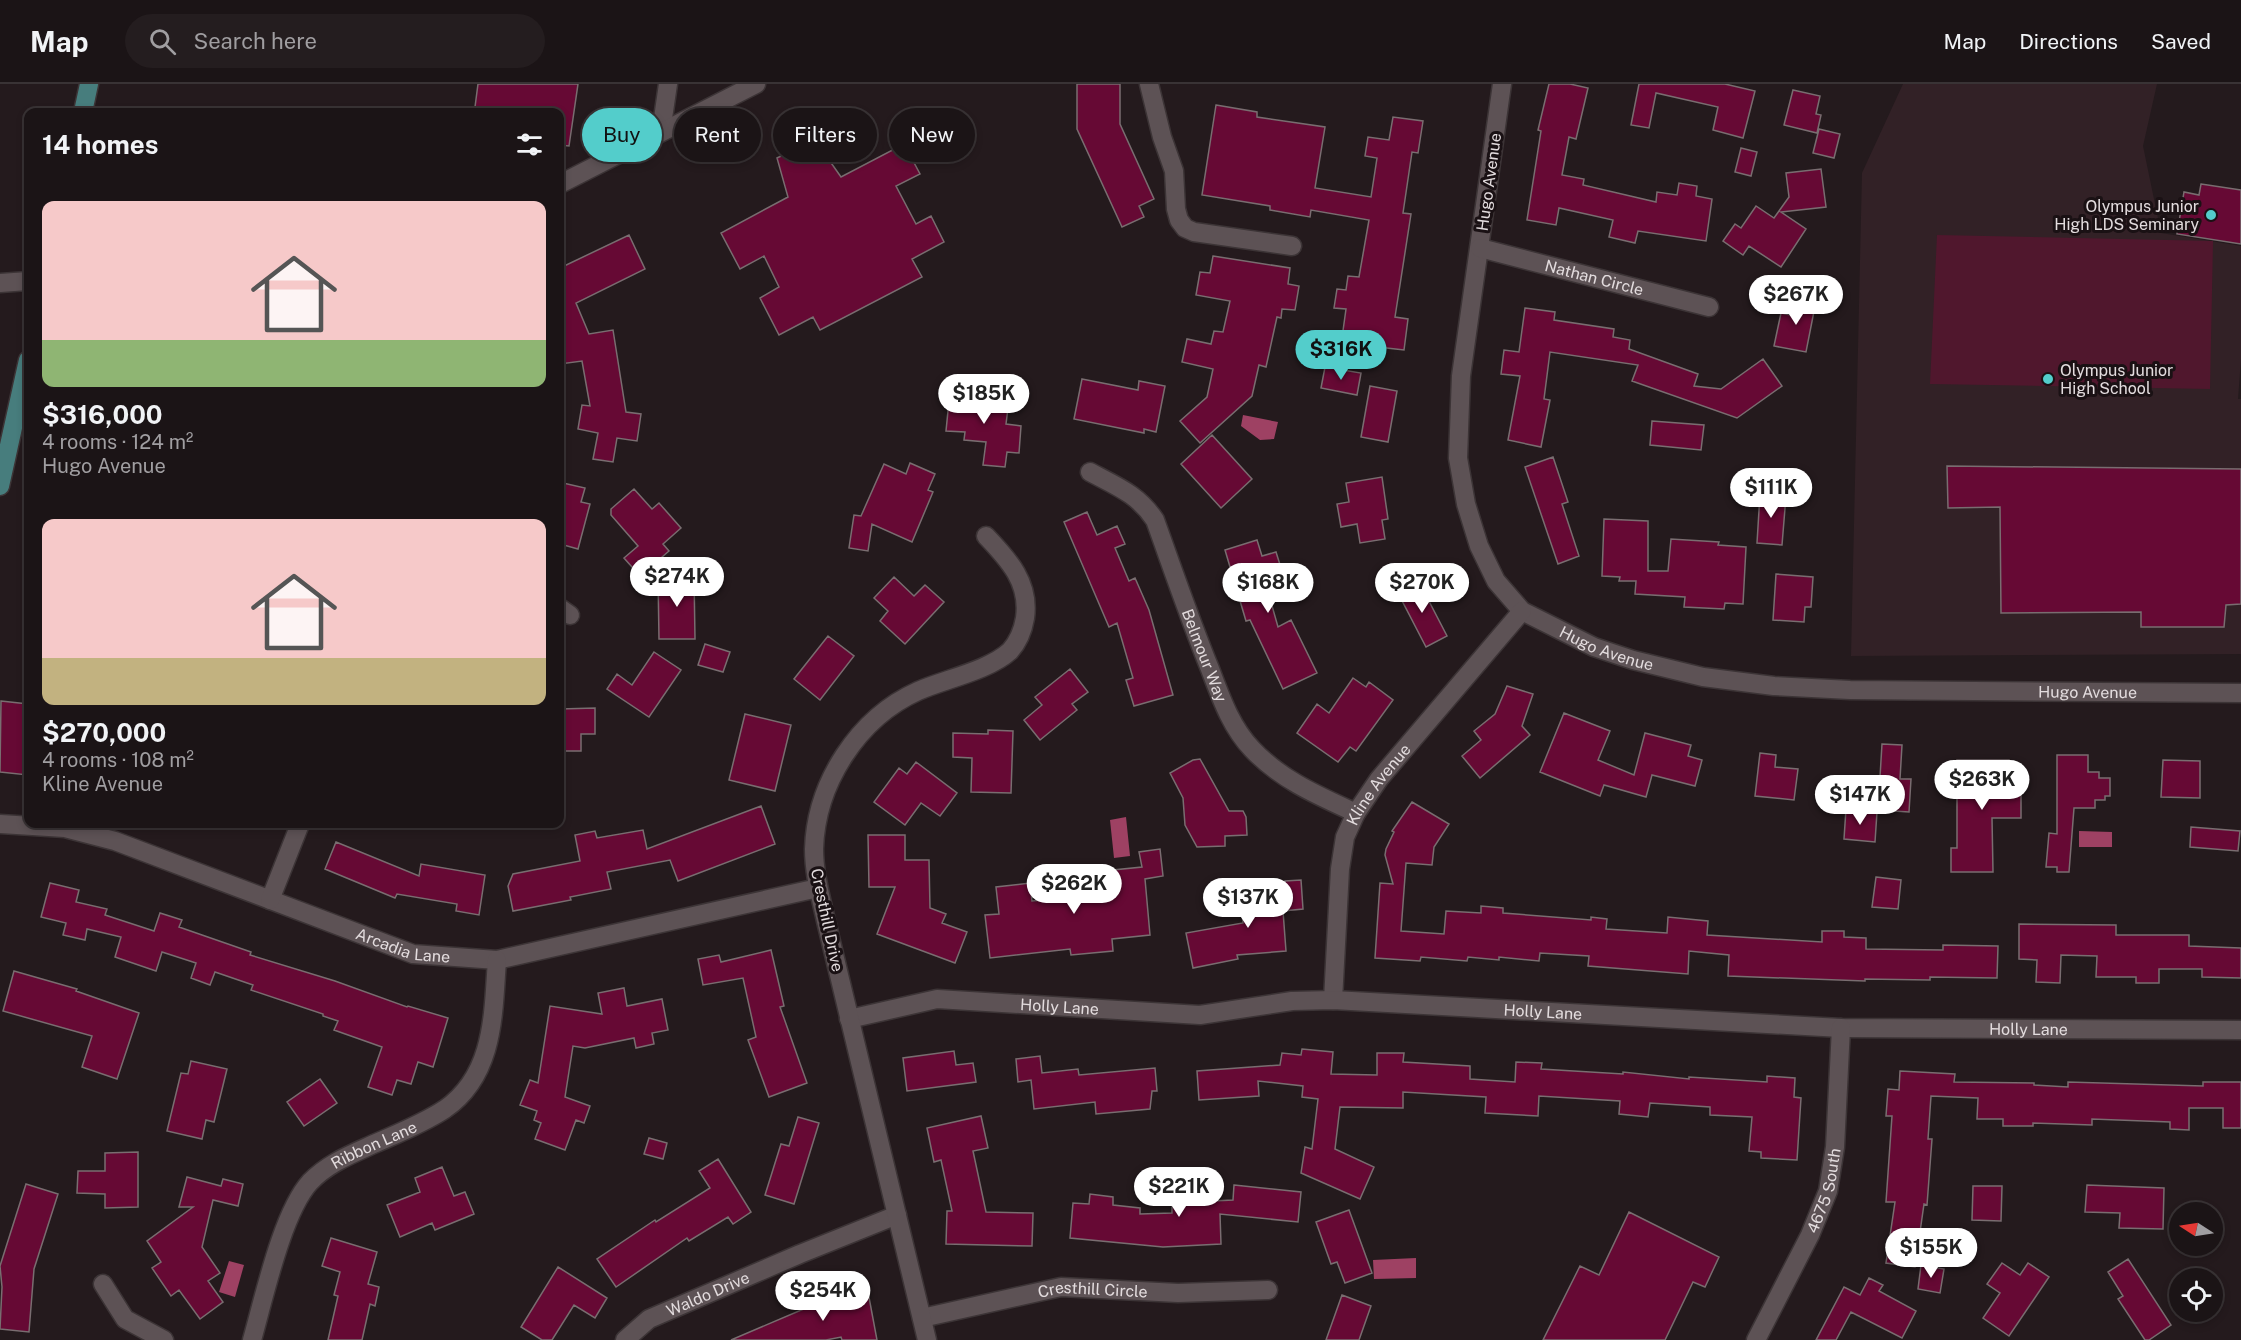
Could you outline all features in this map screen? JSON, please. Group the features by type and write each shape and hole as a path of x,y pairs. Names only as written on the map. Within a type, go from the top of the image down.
{"main road":[{"path":"84,108 89,84"},
{"path":"0,486 24,378"}],"street":[{"path":"662,132 668,84"},
{"path":"662,132 756,84"},
{"path":"1149,84 1162,136 1174,171 1176,210 1185,228 1194,232 1292,246"},
{"name":"Hugo Avenue","path":"1502,84 1461,376 1458,458 1466,504 1479,546 1497,581 1522,611 1594,647 1633,660 1703,677 1773,686 1850,690 2241,693"},
{"path":"564,182 603,162"},
{"name":"Nathan Circle","path":"1480,248 1709,307"},
{"path":"0,283 24,281"},
{"name":"Belmour Way","path":"1090,472 1136,497 1145,505 1155,520 1197,637 1230,719 1251,749 1306,791 1356,813"},
{"name":"Cresthill Drive","path":"927,1340 818,888 814,850 818,818 836,769 852,744 874,720 898,702 922,689 999,658 1008,652 1021,634 1026,610 1024,588 1009,561 986,536"},
{"name":"Kline Avenue","path":"1333,1000 1340,869 1346,837 1356,813 1378,779 1522,611"},
{"name":"Arcadia Lane","path":"0,824 24,826"},
{"name":"Arcadia Lane","path":"64,828 99,836 413,954 497,960 818,888"},
{"path":"270,900 298,828"},
{"name":"Ribbon Lane","path":"252,1340 285,1227 297,1200 308,1185 322,1169 447,1108 466,1089 481,1065 489,1043 497,960"},
{"name":"Holly Lane","path":"849,1019 937,999 1193,1015 1226,1013 1292,1001 1333,1000 1841,1028 2241,1030"},
{"name":"4675 South","path":"1755,1340 1810,1235 1828,1191 1835,1147 1841,1028"},
{"name":"Waldo Drive","path":"625,1340 649,1320 800,1254 897,1215"},
{"path":"103,1284 125,1319 164,1340"},
{"name":"Cresthill Circle","path":"921,1318 1061,1287 1178,1293 1268,1290"}],"shaded area":[{"name":"Olympus Junior High School","path":"1903,84 2157,84 2143,146 2161,233 2241,246 2241,359 2238,399 2241,399 2241,654 1851,656 1862,173"},
{"path":"1937,235 2213,241 2210,389 1930,384"},
{"path":"1243,415 1278,422 1274,439 1260,440 1241,426"},
{"path":"1126,817 1130,856 1114,858 1110,820"},
{"path":"2079,831 2112,832 2112,847 2079,847"},
{"path":"1416,1258 1416,1278 1374,1279 1373,1260"},
{"path":"229,1261 244,1265 235,1297 219,1292"}],"building":[{"path":"478,84 578,84 569,146 564,145 564,108 475,107"},
{"path":"1077,84 1120,84 1120,124 1154,199 1139,206 1144,217 1122,227 1077,129"},
{"path":"1549,84 1570,84 1588,88 1576,139 1569,137 1562,175 1584,179 1583,185 1656,202 1657,192 1677,195 1679,183 1697,186 1696,196 1712,199 1706,241 1638,231 1635,243 1609,237 1613,220 1559,208 1556,225 1527,220 1541,131 1538,130"},
{"path":"1639,84 1725,84 1755,91 1743,138 1713,130 1718,107 1656,93 1649,128 1631,125"},
{"path":"1793,90 1820,96 1816,114 1821,115 1817,133 1784,125"},
{"path":"1216,105 1257,112 1257,117 1325,127 1315,188 1371,197 1377,158 1365,156 1368,137 1389,140 1393,117 1423,121 1418,153 1412,152 1403,213 1411,214 1395,317 1408,319 1404,350 1378,347 1379,343 1342,338 1346,309 1334,308 1337,289 1346,290 1348,276 1359,277 1369,220 1311,210 1310,217 1270,210 1270,206 1202,195"},
{"path":"1819,129 1840,134 1834,158 1813,153"},
{"path":"1741,148 1757,152 1751,176 1735,172"},
{"path":"889,152 889,162 914,162 920,174 896,186 916,224 931,216 944,242 912,259 922,277 820,330 813,317 779,335 760,298 779,287 764,256 740,269 721,233 788,197 778,162 830,162 841,177 870,162 877,162 877,158"},
{"path":"1821,169 1826,207 1781,212 1806,229 1781,267 1749,246 1743,255 1723,241 1735,224 1741,228 1756,206 1774,218 1789,197 1786,173"},
{"name":"Olympus Junior High LDS Seminary","path":"2201,184 2241,190 2241,244 2177,234 2184,192 2199,195"},
{"path":"629,235 645,269 576,303 589,334 613,330 626,412 641,414 637,441 617,438 613,462 593,459 598,433 578,429 582,405 590,406 582,361 564,363 564,266"},
{"path":"1213,256 1290,268 1288,284 1299,286 1295,310 1282,309 1281,318 1277,317 1266,367 1259,365 1252,396 1200,443 1180,421 1207,397 1213,369 1182,362 1187,339 1211,344 1214,331 1223,332 1230,301 1196,295 1200,272 1210,273"},
{"path":"1795,297 1816,301 1806,352 1774,346 1781,313 1791,315"},
{"path":"1525,308 1555,312 1554,320 1614,329 1613,337 1630,340 1629,349 1698,374 1694,386 1721,389 1763,359 1782,386 1737,418 1632,381 1638,365 1550,352 1544,399 1550,400 1541,447 1508,440 1520,376 1501,374 1504,350 1519,352"},
{"path":"1325,367 1361,373 1357,395 1321,388"},
{"path":"1082,379 1138,390 1139,381 1165,386 1156,432 1144,429 1144,433 1074,419"},
{"path":"1370,386 1397,391 1388,442 1361,437"},
{"path":"950,391 1009,400 1006,424 1021,426 1019,453 1007,452 1005,467 983,465 986,442 964,440 965,432 946,431"},
{"path":"1652,421 1704,425 1701,450 1650,445"},
{"path":"1212,435 1252,479 1221,508 1181,464"},
{"path":"1553,457 1568,502 1562,504 1579,556 1558,564 1525,467"},
{"path":"910,463 935,474 928,490 933,492 912,542 872,524 868,551 849,548 854,515 861,516 884,464 906,474"},
{"path":"1947,466 2241,469 2241,604 2226,605 2224,627 2141,627 2141,612 2001,613 2000,507 1948,508"},
{"path":"1382,477 1388,519 1382,520 1385,539 1360,543 1357,524 1341,527 1337,504 1349,502 1346,483"},
{"path":"564,483 585,488 581,502 590,504 578,549 564,545"},
{"path":"634,489 652,509 659,503 681,528 663,544 669,551 640,576 624,558 638,546 611,515 611,509"},
{"path":"1760,494 1786,496 1782,545 1757,543"},
{"path":"1087,512 1097,535 1117,526 1125,544 1115,548 1129,581 1135,578 1149,610 1173,695 1134,706 1126,680 1133,678 1117,623 1109,627 1064,522"},
{"path":"1604,519 1648,521 1648,571 1668,571 1671,539 1719,542 1718,545 1746,547 1743,604 1725,603 1724,609 1684,607 1685,597 1635,594 1636,581 1619,581 1620,577 1602,576"},
{"path":"1257,540 1262,556 1276,552 1281,568 1263,574 1278,627 1291,620 1317,673 1283,689 1250,620 1246,621 1225,550"},
{"path":"1776,574 1813,577 1811,607 1805,607 1804,622 1773,620"},
{"path":"694,576 695,639 659,639 658,577"},
{"path":"894,577 914,596 925,585 944,602 905,644 880,621 888,611 874,598"},
{"path":"1418,580 1447,636 1426,647 1397,591"},
{"path":"828,636 854,656 820,700 794,679"},
{"path":"705,644 730,652 723,672 698,665"},
{"path":"654,652 681,670 649,717 607,689 617,674 632,685"},
{"path":"1070,669 1088,692 1072,704 1077,710 1040,740 1024,720 1042,705 1035,697"},
{"path":"1353,678 1366,687 1369,682 1393,700 1356,751 1350,747 1338,762 1297,733 1317,704 1329,713"},
{"path":"1507,686 1533,694 1522,726 1530,735 1480,778 1462,756 1481,740 1474,731 1495,714"},
{"path":"1,701 24,704 24,775 0,772"},
{"path":"595,708 595,734 581,734 581,751 564,751 564,709"},
{"path":"1564,713 1610,731 1598,760 1634,775 1645,733 1691,745 1688,756 1702,760 1695,786 1652,775 1646,797 1604,785 1600,796 1540,772"},
{"path":"745,714 791,725 775,791 729,780"},
{"path":"988,730 1013,731 1011,793 971,792 972,758 953,757 953,733 988,734"},
{"path":"1882,744 1902,745 1900,779 1911,779 1909,812 1878,810"},
{"path":"1760,753 1776,755 1775,767 1798,769 1794,800 1755,796"},
{"path":"2057,755 2088,755 2088,772 2099,772 2099,778 2110,778 2110,796 2105,796 2105,800 2095,800 2095,808 2074,808 2069,872 2057,872 2057,867 2046,867 2049,833 2057,834"},
{"path":"1200,759 1229,811 1243,811 1246,817 1247,835 1225,836 1225,846 1197,847 1185,825 1183,798 1170,773 1193,760"},
{"path":"1957,760 2009,760 2008,783 2021,783 2021,818 1992,818 1993,872 1951,872 1951,848 1957,848"},
{"path":"2163,760 2200,761 2200,798 2161,797"},
{"path":"916,762 957,793 940,816 921,803 905,825 874,802 899,768 907,774"},
{"path":"1412,802 1449,824 1434,847 1432,865 1406,863 1401,931 1444,934 1446,911 1481,913 1481,906 1503,908 1503,913 1591,920 1591,917 1607,919 1606,929 1667,933 1668,917 1708,921 1707,935 1822,942 1822,931 1844,931 1844,937 1866,938 1866,949 1943,950 1943,945 1998,946 1997,978 1930,977 1930,980 1865,979 1865,981 1728,976 1729,955 1689,951 1688,974 1588,966 1589,956 1540,953 1539,961 1499,957 1499,960 1468,957 1467,961 1421,957 1420,961 1375,958 1380,883 1393,884 1385,855 1386,849 1394,832 1392,831"},
{"path":"761,806 775,844 678,881 670,860 607,872 611,889 570,897 571,900 513,911 508,886 513,874 580,861 575,835 595,831 597,838 643,830 647,849"},
{"path":"1846,809 1877,812 1875,842 1844,839"},
{"path":"2191,827 2240,831 2238,851 2190,847"},
{"path":"868,835 905,835 905,860 929,860 930,908 946,914 942,923 967,932 955,963 877,934 895,887 869,887"},
{"path":"336,842 419,876 421,864 485,875 479,915 456,911 457,904 397,894 395,898 325,869"},
{"path":"1160,849 1163,876 1145,879 1150,935 1112,939 1113,951 1071,955 1070,949 990,958 985,915 999,914 996,887 1030,883 1032,901 1066,898 1065,891 1105,887 1103,871 1142,867 1139,852"},
{"path":"1876,877 1901,880 1898,909 1872,907"},
{"path":"1301,880 1303,909 1283,911 1286,951 1237,955 1238,959 1193,968 1186,933 1243,923 1241,897 1286,894 1285,881"},
{"path":"50,883 79,890 76,902 107,909 105,915 154,931 160,913 182,920 179,927 251,952 250,955 335,981 407,1007 448,1018 433,1067 418,1062 411,1084 397,1080 392,1095 368,1087 382,1047 334,1030 338,1021 251,990 253,985 215,972 210,985 191,978 196,963 162,952 156,971 115,957 121,937 87,929 85,940 63,935 66,923 41,917"},
{"path":"2019,924 2116,925 2116,935 2189,935 2189,946 2241,948 2241,978 2202,977 2202,969 2159,969 2159,983 2136,983 2136,977 2096,977 2097,956 2061,955 2060,983 2036,982 2037,960 2019,959"},
{"path":"771,950 784,1006 780,1007 807,1083 769,1097 748,1040 756,1037 743,978 703,985 698,959 719,955 721,962"},
{"path":"14,971 77,989 76,991 139,1013 117,1079 82,1067 92,1036 3,1011"},
{"path":"624,988 627,1006 662,999 668,1030 652,1033 654,1044 636,1048 634,1038 585,1048 573,1046 565,1097 590,1106 584,1123 576,1120 565,1150 535,1139 541,1123 534,1120 537,1111 520,1105 530,1080 538,1083 550,1006 602,1014 598,993"},
{"path":"1302,1049 1333,1052 1331,1074 1377,1075 1377,1053 1404,1053 1403,1062 1470,1066 1470,1079 1515,1082 1516,1062 1542,1063 1541,1069 1623,1074 1623,1072 1689,1079 1689,1077 1767,1082 1767,1076 1795,1078 1794,1097 1801,1098 1797,1160 1761,1158 1761,1152 1749,1151 1752,1117 1710,1115 1710,1107 1650,1103 1648,1117 1619,1114 1620,1101 1539,1096 1538,1116 1485,1113 1486,1097 1403,1092 1403,1108 1340,1107 1335,1149 1374,1167 1360,1199 1301,1173 1305,1147 1312,1149 1318,1099 1302,1097 1303,1086 1258,1081 1259,1096 1199,1100 1197,1071 1280,1065 1282,1053 1301,1055"},
{"path":"954,1051 956,1065 973,1063 976,1082 907,1091 903,1058"},
{"path":"1040,1056 1042,1073 1078,1069 1079,1075 1155,1068 1157,1091 1152,1091 1150,1109 1096,1114 1095,1102 1034,1109 1031,1080 1018,1082 1016,1059"},
{"path":"191,1061 227,1069 214,1122 206,1120 202,1139 167,1131 181,1073 188,1074"},
{"path":"1900,1071 1955,1074 1954,1082 2034,1083 2034,1085 2068,1087 2068,1082 2203,1086 2203,1082 2241,1082 2241,1128 2223,1128 2223,1108 2189,1108 2189,1130 2170,1129 2170,1122 2092,1119 2092,1125 2033,1123 2033,1126 2003,1126 2003,1119 1977,1119 1978,1098 1931,1096 1928,1139 1932,1139 1927,1205 1924,1204 1915,1267 1886,1263 1895,1202 1886,1202 1892,1116 1886,1116 1888,1089 1899,1090"},
{"path":"320,1079 337,1103 304,1126 287,1102"},
{"path":"981,1116 988,1148 973,1151 986,1212 1033,1213 1032,1246 946,1244 947,1211 952,1211 941,1160 934,1162 927,1128"},
{"path":"798,1117 819,1123 794,1204 765,1195 781,1144 789,1146"},
{"path":"649,1138 667,1143 663,1159 644,1154"},
{"path":"138,1152 138,1207 105,1208 105,1194 77,1193 78,1171 105,1171 105,1153"},
{"path":"718,1159 751,1212 733,1224 728,1217 689,1241 687,1238 616,1287 597,1259 655,1220 656,1222 710,1188 699,1171"},
{"path":"442,1167 454,1196 465,1192 474,1214 435,1230 432,1223 400,1237 387,1205 420,1192 415,1178"},
{"path":"187,1177 221,1186 223,1179 243,1184 238,1206 213,1200 202,1247 220,1273 208,1281 223,1302 200,1319 179,1290 171,1296 152,1268 161,1262 147,1241 193,1207 179,1207"},
{"path":"26,1184 58,1194 34,1269 29,1332 0,1329 2,1287 0,1266"},
{"path":"1234,1185 1301,1192 1298,1222 1220,1214 1221,1244 1163,1247 1070,1238 1073,1203 1089,1204 1090,1194 1113,1197 1113,1205 1140,1208 1140,1214 1172,1213 1172,1203 1233,1200"},
{"path":"2087,1185 2164,1188 2163,1229 2119,1228 2120,1213 2085,1212"},
{"path":"1973,1186 2002,1186 2001,1221 1972,1220"},
{"path":"1349,1210 1372,1273 1345,1283 1337,1262 1331,1264 1316,1222"},
{"path":"1629,1212 1719,1257 1705,1287 1693,1282 1665,1340 1543,1340 1580,1266 1599,1275"},
{"path":"331,1238 377,1252 368,1284 379,1287 375,1306 370,1304 362,1340 328,1340 338,1296 334,1295 340,1272 322,1266"},
{"path":"2128,1259 2171,1325 2149,1340 2145,1340 2118,1299 2123,1296 2108,1272"},
{"path":"2002,1263 2020,1275 2028,1263 2049,1277 2009,1336 1983,1318 2000,1293 1987,1284"},
{"path":"1921,1265 1944,1269 1940,1293 1918,1289"},
{"path":"558,1267 607,1298 595,1318 574,1305 552,1340 542,1340 521,1327"},
{"path":"1869,1278 1883,1285 1879,1291 1916,1311 1902,1338 1851,1312 1836,1340 1816,1340 1844,1287 1860,1295"},
{"path":"868,1292 877,1340 842,1340 841,1337 826,1340 731,1340 806,1308 805,1304"},
{"path":"1342,1295 1371,1306 1359,1340 1326,1340"}],"place":[{"name":"Olympus Junior High LDS Seminary","path":"2211,215"},
{"name":"Olympus Junior High School","path":"2048,379"}]}
